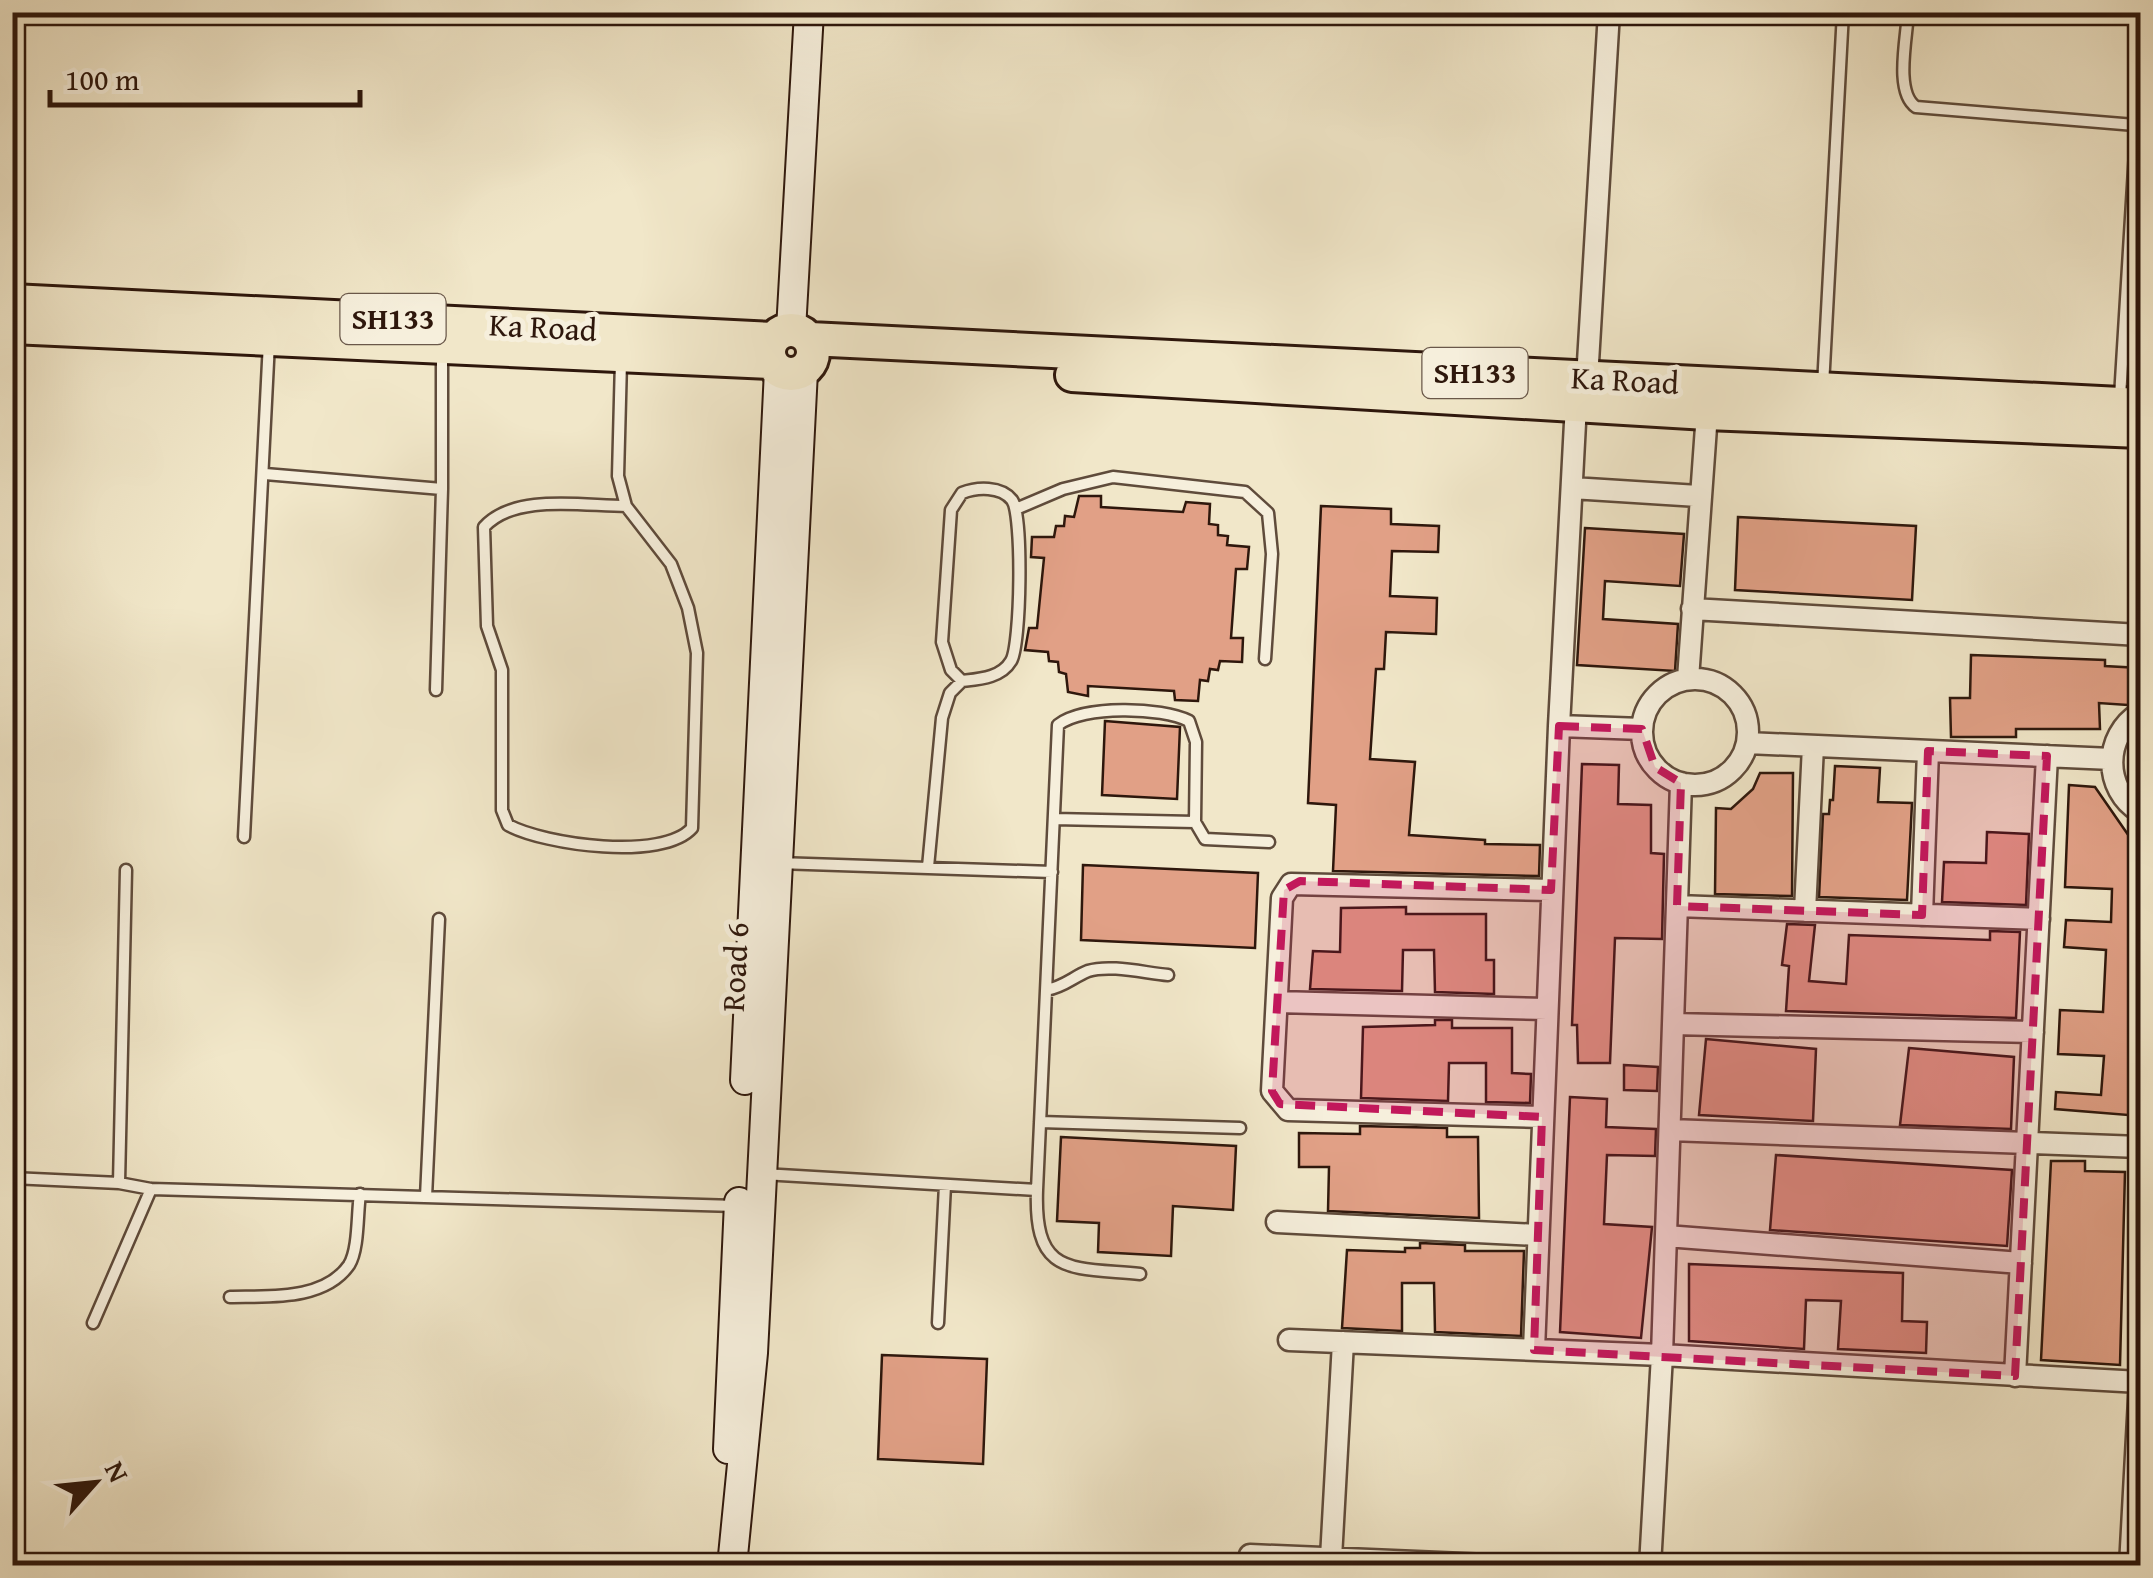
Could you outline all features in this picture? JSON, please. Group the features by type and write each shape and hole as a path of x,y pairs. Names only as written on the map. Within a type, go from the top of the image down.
{"main road":[{"name":"Ka Road","path":"12,300 791,353 1581,391 1823,389 2130,404"},
{"name":"Ka Road","path":"12,327 622,354 791,353"},
{"name":"Ka Road","path":"1581,391 1707,413 2140,431"}],"street":[{"name":"Road 6","path":"731,1566 753,1353 748,1206 809,12"},
{"path":"1534,1350 1551,890 1572,488 1608,12"},
{"path":"1688,679 1698,496 1707,413"},
{"path":"1572,488 1698,496"},
{"path":"1692,609 2140,635"},
{"path":"1688,679 1705,680 1734,696 1747,726 1746,742 1730,772 1698,785 1681,783 1655,767 1646,754 1642,729 1648,706 1658,693 1688,679"},
{"path":"2140,713 2123,728 2112,759 2122,794 2140,812"},
{"path":"1560,726 1642,729"},
{"path":"1746,742 2112,759"},
{"path":"1805,910 1813,746"},
{"path":"1922,914 1928,751"},
{"path":"2015,1376 2048,756"},
{"path":"1650,1566 1662,1354 1681,783"},
{"name":"Road 6","path":"748,1206 759,1174 766,862"},
{"path":"1542,1117 1288,1110 1272,1091 1282,898 1290,884 1551,890"},
{"path":"1677,906 2039,919"},
{"path":"1276,1002 1547,1009"},
{"path":"1674,1024 2033,1032"},
{"path":"1670,1130 2140,1147"},
{"path":"1277,1222 1538,1235"},
{"path":"1666,1236 2021,1263"},
{"path":"1289,1340 1662,1354 2140,1382 2130,1566"},
{"path":"1331,1558 1344,1342"},
{"path":"1250,1554 1511,1566"}],"lane":[{"path":"1823,389 1843,12"},
{"path":"1908,12 1904,89 1908,101 1916,107 2135,125"},
{"path":"2130,404 2135,125 2140,71"},
{"path":"244,838 269,336"},
{"path":"436,690 442,345"},
{"path":"622,354 618,476 626,506 671,564 688,608 697,653 692,828 682,838 663,845 547,841 508,825 502,810 502,670 487,626 484,527 497,513 516,507 626,506"},
{"path":"265,474 442,490"},
{"path":"1016,509 1063,490 1113,477 1245,492 1268,513 1272,554 1266,659"},
{"path":"928,867 942,718 950,693 962,682 990,678 1003,670 1015,648 1016,509 999,490 972,489 962,493 951,510 942,642 950,670 962,682"},
{"path":"1140,1274 1077,1268 1050,1256 1039,1242 1037,1190 1058,725 1082,712 1172,712 1189,722 1196,742 1195,822 1205,839 1269,842"},
{"path":"1054,818 1195,822"},
{"path":"766,862 1052,872"},
{"path":"119,1183 126,870"},
{"path":"426,1197 439,919"},
{"path":"1046,990 1066,987 1084,972 1097,970 1168,975"},
{"path":"1040,1122 1240,1128"},
{"path":"759,1174 1037,1190"},
{"path":"12,1178 119,1183 151,1189 748,1206"},
{"path":"938,1323 945,1185"},
{"path":"94,1323 151,1189"},
{"path":"230,1298 294,1295 328,1284 350,1263 360,1194"}],"highlighted area":[{"path":"1559,726 1642,729 1655,767 1681,783 1677,906 1922,915 1928,751 2047,756 2015,1376 1534,1350 1542,1117 1280,1104 1272,1091 1284,890 1300,881 1551,890"}],"building":[{"path":"1079,496 1101,496 1101,507 1183,512 1186,502 1210,504 1209,524 1218,525 1218,535 1228,536 1227,545 1249,547 1247,569 1236,569 1231,638 1243,638 1242,662 1220,661 1218,670 1210,669 1208,681 1200,680 1198,701 1175,700 1174,691 1088,686 1088,696 1068,692 1066,674 1059,672 1058,662 1049,661 1048,652 1025,650 1029,628 1037,628 1044,558 1031,557 1032,537 1054,537 1056,526 1064,526 1065,516 1074,517"},
{"path":"1321,506 1391,509 1391,524 1439,526 1438,552 1392,551 1390,596 1437,598 1436,634 1386,632 1384,669 1376,669 1370,759 1415,762 1409,835 1485,840 1485,844 1540,845 1539,876 1333,871 1336,805 1308,803"},
{"path":"1738,517 1916,526 1912,600 1735,590"},
{"path":"1585,528 1684,534 1680,586 1605,581 1603,619 1678,624 1675,671 1577,665"},
{"path":"1971,655 2105,660 2105,666 2140,668 2140,700 2128,705 2099,703 2100,729 2016,729 2016,737 1951,737 1950,698 1970,698"},
{"path":"1105,721 1180,727 1177,799 1102,795"},
{"path":"1582,764 1619,765 1618,804 1651,805 1651,853 1664,854 1662,939 1615,938 1610,1063 1578,1063 1577,1025 1572,1025"},
{"path":"1835,766 1880,768 1878,802 1912,803 1907,900 1819,897 1823,814 1829,814 1833,800"},
{"path":"1760,773 1793,773 1792,896 1715,894 1716,808 1731,809 1753,789"},
{"path":"2069,785 2095,787 2140,852 2140,1116 2055,1109 2056,1092 2101,1095 2104,1056 2058,1054 2060,1010 2103,1012 2106,950 2064,947 2066,920 2111,922 2112,889 2065,887"},
{"path":"1987,832 2029,834 2026,905 1942,902 1944,862 1986,863"},
{"path":"1083,865 1258,873 1255,948 1081,940"},
{"path":"1406,907 1406,914 1486,914 1486,960 1494,960 1494,994 1435,992 1434,950 1403,950 1402,991 1310,989 1313,951 1340,952 1341,908"},
{"path":"1787,924 1815,925 1809,981 1846,984 1849,935 1990,940 1990,931 2020,932 2016,1018 1786,1011 1789,966 1782,965"},
{"path":"1435,1020 1452,1020 1452,1028 1512,1028 1512,1073 1531,1074 1530,1103 1486,1102 1486,1063 1449,1063 1448,1101 1361,1098 1363,1027 1435,1025"},
{"path":"1706,1039 1816,1049 1813,1121 1699,1115"},
{"path":"1909,1048 2014,1057 2011,1129 1900,1125"},
{"path":"1624,1065 1658,1067 1657,1091 1624,1090"},
{"path":"1570,1097 1607,1099 1606,1127 1656,1129 1655,1156 1607,1155 1604,1224 1652,1227 1641,1338 1560,1332"},
{"path":"1360,1126 1447,1128 1447,1137 1478,1137 1479,1218 1328,1211 1329,1167 1299,1167 1299,1133 1360,1134"},
{"path":"1061,1137 1236,1146 1233,1210 1173,1206 1171,1256 1098,1252 1099,1223 1057,1221"},
{"path":"1776,1155 2012,1170 2007,1246 1770,1230"},
{"path":"2051,1161 2085,1161 2085,1171 2125,1172 2120,1365 2041,1360"},
{"path":"1420,1243 1465,1245 1465,1251 1524,1251 1521,1336 1435,1332 1434,1283 1402,1283 1402,1331 1342,1328 1347,1250 1405,1252 1405,1248 1420,1248"},
{"path":"1689,1264 1903,1273 1902,1321 1927,1322 1926,1353 1838,1349 1841,1301 1806,1300 1804,1349 1689,1341"},
{"path":"882,1355 987,1359 983,1464 878,1459"}]}
